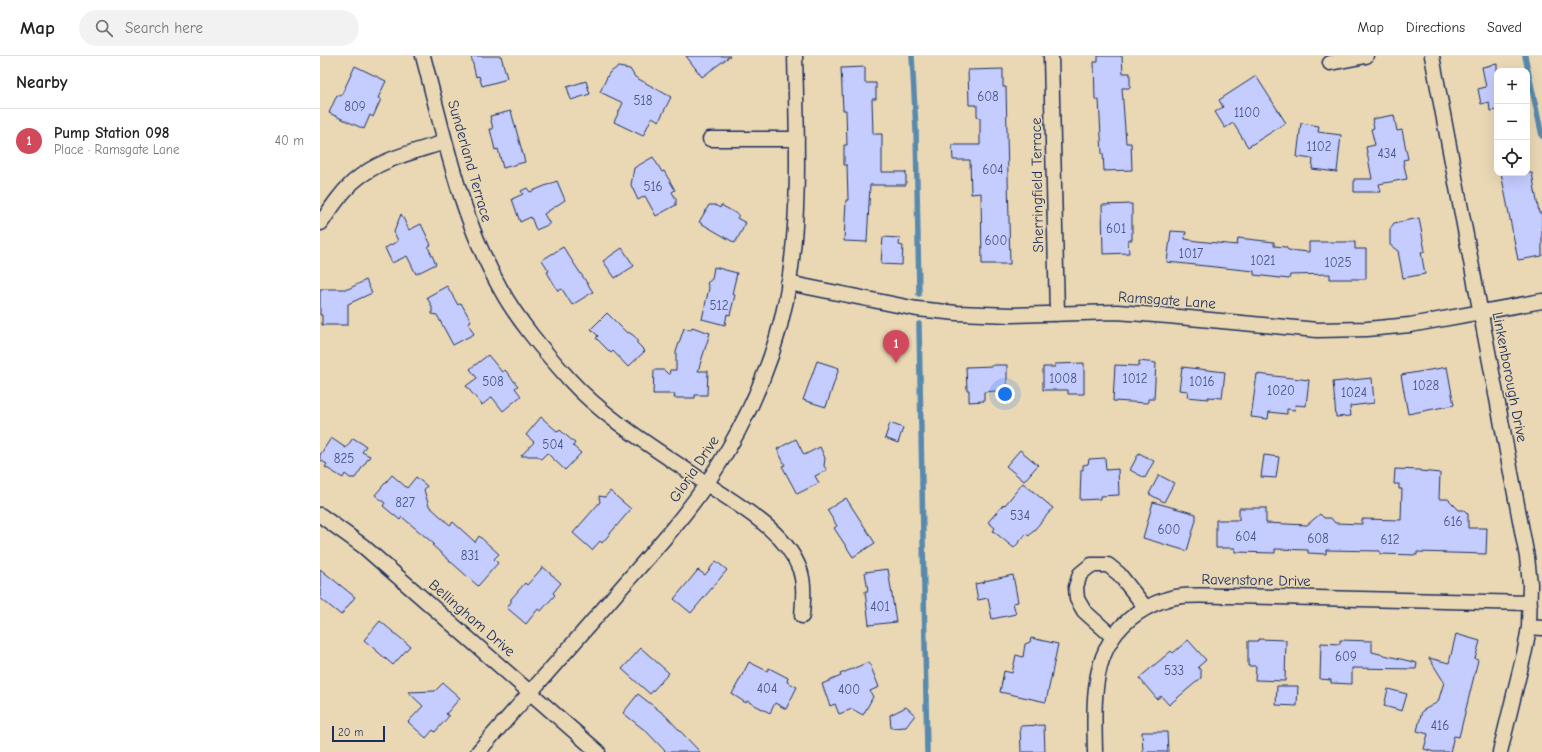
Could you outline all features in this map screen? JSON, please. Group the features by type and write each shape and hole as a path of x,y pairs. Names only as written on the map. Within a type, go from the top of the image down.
{"street":[{"name":"Sunderland Terrace","path":"423,56 463,205 474,235 501,290 533,336 569,380 589,400 637,437 759,520 787,546 800,570 804,587 802,616"},
{"name":"Gloria Drive","path":"478,752 532,692 678,522 707,484 744,422 768,364 786,302 796,234 798,196 795,56"},
{"name":"Sherringfield Terrace","path":"1052,56 1057,314"},
{"path":"1330,63 1366,56"},
{"name":"Linkenborough Drive","path":"1432,56 1527,557 1536,579 1530,603 1535,628 1525,650 1500,752"},
{"path":"710,140 797,139"},
{"path":"321,223 337,199 354,181 393,158 445,142"},
{"name":"Ramsgate Lane","path":"788,284 917,309 957,313 1011,315 1117,312 1317,330 1366,329 1410,325 1542,301"},
{"name":"Bellingham Drive","path":"320,515 363,546 532,692 598,752"},
{"path":"1113,637 1084,611 1077,599 1076,587 1080,574 1091,565 1108,565 1119,574 1146,608"},
{"name":"Ravenstone Drive","path":"1095,752 1094,706 1096,680 1100,661 1113,637 1129,619 1159,601 1182,596 1530,603"}],"building":[{"path":"471,56 501,56 507,78 482,86 479,76 476,77"},
{"path":"686,56 730,56 702,77"},
{"path":"1098,56 1122,56 1123,73 1130,73 1130,88 1122,88 1126,143 1131,143 1132,170 1104,171 1099,100 1095,100 1094,62 1098,62"},
{"path":"1497,64 1497,68 1494,68 1494,110 1490,111 1489,102 1481,104 1478,89 1486,87 1482,67"},
{"path":"355,66 386,81 378,98 381,99 373,117 370,115 364,129 329,113 337,95 341,96"},
{"path":"618,67 630,69 635,77 671,97 659,121 652,117 643,136 614,122 623,103 600,92 609,73"},
{"path":"865,67 865,83 876,83 876,99 872,99 873,134 882,134 882,172 906,172 906,185 870,185 867,242 844,241 846,200 848,200 847,165 844,165 844,145 847,145 846,110 843,110 841,68"},
{"path":"1003,69 1003,87 1006,87 1010,264 982,264 981,193 971,194 970,160 953,160 952,145 980,145 980,118 977,116 977,105 969,105 968,70"},
{"path":"1256,76 1286,123 1248,147 1233,123 1225,128 1215,112 1223,107 1219,100"},
{"path":"586,81 590,94 571,100 567,87"},
{"path":"511,111 525,162 503,168 498,149 495,150 490,129 493,129 490,116"},
{"path":"1394,115 1397,131 1402,130 1408,159 1403,160 1407,179 1379,184 1381,192 1354,192 1354,179 1372,179 1366,147 1375,145 1371,129 1374,128 1372,119"},
{"path":"1301,123 1319,126 1318,132 1341,135 1337,172 1312,169 1313,159 1297,157"},
{"path":"653,157 662,172 664,171 675,190 672,192 676,199 676,205 656,216 645,196 638,200 631,185 634,168"},
{"path":"1530,173 1532,173 1539,213 1542,213 1542,256 1518,260 1502,176 1530,176"},
{"path":"557,181 565,200 544,214 550,224 536,230 531,217 520,222 512,199 523,194 521,191 527,188 530,192"},
{"path":"1132,204 1132,240 1128,240 1129,253 1103,254 1102,205"},
{"path":"709,205 715,205 720,208 721,205 739,215 737,218 746,223 735,243 699,222"},
{"path":"401,214 409,230 421,224 431,245 428,247 436,264 416,274 407,256 392,263 385,248 398,241 394,232"},
{"path":"1419,218 1425,251 1421,252 1425,274 1403,278 1398,251 1390,245 1390,229 1394,223"},
{"path":"1171,231 1186,232 1185,239 1197,241 1237,245 1238,238 1274,242 1274,246 1286,247 1288,250 1309,252 1309,242 1355,242 1355,249 1366,249 1366,279 1330,279 1330,274 1290,275 1289,279 1254,275 1254,271 1167,262"},
{"path":"883,237 900,238 899,245 903,246 902,265 881,264"},
{"path":"563,247 593,292 572,305 562,289 558,291 542,260"},
{"path":"622,248 634,266 615,278 603,261"},
{"path":"714,267 737,273 732,294 735,295 730,315 727,314 725,325 702,319 709,288 707,283 712,279"},
{"path":"366,280 372,293 348,304 348,325 322,325 322,315 320,315 320,289 348,289"},
{"path":"447,286 458,305 461,303 471,321 468,323 474,334 453,345 437,315 432,314 432,307 427,297"},
{"path":"607,313 627,333 628,332 633,335 637,339 637,343 645,351 628,367 613,351 611,353 596,338 598,336 591,329"},
{"path":"692,327 710,333 698,371 708,371 707,395 695,395 695,398 674,398 675,394 653,394 654,370 664,370 669,375 670,370 676,370 676,352 684,328 691,330"},
{"path":"488,355 502,372 505,370 518,386 515,388 521,396 503,411 492,397 482,405 466,386 477,378 470,369"},
{"path":"817,361 839,368 826,407 803,400"},
{"path":"1139,361 1156,363 1154,399 1148,399 1148,403 1113,401 1115,365 1139,366"},
{"path":"1084,363 1084,394 1068,394 1068,390 1043,390 1043,367 1055,367 1055,364"},
{"path":"1007,365 1007,390 984,392 984,401 969,402 966,367"},
{"path":"1182,367 1225,372 1222,398 1208,397 1208,399 1187,397 1188,391 1179,390"},
{"path":"1447,367 1454,405 1408,414 1401,375"},
{"path":"1257,374 1309,380 1306,406 1296,405 1295,410 1287,409 1287,414 1269,412 1268,419 1251,417"},
{"path":"1372,378 1374,403 1350,406 1351,416 1336,417 1333,382"},
{"path":"541,417 558,432 560,430 575,443 573,446 581,453 565,470 547,453 541,459 537,456 521,456 534,442 526,435"},
{"path":"890,423 903,428 898,443 885,438"},
{"path":"331,438 346,448 353,438 366,446 362,452 370,456 355,478 350,478 345,474 343,478 325,467 327,464 320,460 320,455"},
{"path":"796,439 804,455 820,447 825,458 824,466 827,470 815,476 819,483 797,494 782,466 785,465 777,449"},
{"path":"1020,450 1038,465 1024,481 1006,466"},
{"path":"1139,453 1154,461 1145,478 1130,470"},
{"path":"1264,455 1279,457 1276,478 1261,477"},
{"path":"1105,458 1106,470 1118,469 1119,495 1100,496 1100,499 1080,500 1081,470 1083,470 1083,465 1088,464 1089,459"},
{"path":"1395,469 1420,470 1440,473 1439,499 1448,499 1459,510 1464,510 1468,514 1468,528 1487,528 1486,554 1417,552 1417,555 1380,554 1380,551 1326,550 1326,554 1308,553 1308,550 1275,549 1275,553 1235,552 1235,548 1216,548 1216,520 1239,520 1239,508 1266,508 1266,523 1307,525 1320,514 1324,518 1331,518 1335,523 1362,524 1362,519 1401,520 1402,489 1399,489 1399,484 1394,484"},
{"path":"392,475 407,488 416,477 427,486 424,490 429,506 450,525 453,522 475,542 479,536 499,554 494,559 498,563 478,586 432,545 434,544 402,517 400,520 383,506 385,503 375,495"},
{"path":"1159,475 1174,483 1164,502 1149,494"},
{"path":"1023,483 1053,508 1029,536 1026,534 1014,548 993,531 995,528 988,522 1004,504 1005,505"},
{"path":"610,491 631,509 602,543 600,541 592,550 573,533 600,502 599,496 605,497"},
{"path":"846,498 875,543 853,557 834,528 837,526 827,510"},
{"path":"1153,502 1196,514 1196,520 1187,551 1143,538"},
{"path":"716,561 727,570 691,613 674,599 698,570 705,575"},
{"path":"543,567 561,583 553,593 555,595 541,611 538,609 526,624 507,608 511,602 511,599 525,583 527,585"},
{"path":"320,569 355,597 341,615 320,598"},
{"path":"888,569 896,622 869,625 865,591 868,591 865,572"},
{"path":"1013,575 1018,602 1013,603 1016,614 992,619 988,598 978,600 975,584"},
{"path":"380,621 410,646 393,665 364,640"},
{"path":"1456,634 1480,641 1475,659 1478,660 1459,737 1454,736 1450,752 1434,752 1424,749 1428,734 1417,731 1422,711 1438,702 1444,682 1429,658 1449,663"},
{"path":"1031,638 1058,644 1046,702 1000,692 1004,671 1012,673 1016,655 1023,657 1025,644 1030,642"},
{"path":"1258,639 1286,640 1285,681 1255,680 1256,666 1248,666 1248,641 1258,641"},
{"path":"1188,640 1206,660 1198,667 1201,671 1201,678 1169,705 1161,696 1157,699 1139,678 1171,651 1173,653"},
{"path":"1340,640 1372,641 1372,652 1417,663 1416,669 1352,668 1352,684 1331,683 1331,680 1320,679 1321,643 1340,644"},
{"path":"641,648 669,673 650,694 622,669"},
{"path":"749,662 767,671 769,668 788,678 787,682 797,687 786,709 775,703 770,713 747,701 746,703 732,694"},
{"path":"869,662 879,687 870,691 873,697 863,715 852,709 839,714 835,704 830,706 822,684 841,676 840,674"},
{"path":"443,683 460,698 446,714 449,716 435,732 433,730 426,738 408,722 423,706 408,692 435,691"},
{"path":"1277,686 1298,686 1297,706 1276,705"},
{"path":"1388,689 1407,694 1402,711 1384,706"},
{"path":"638,694 665,715 700,752 666,752 647,732 623,713"},
{"path":"906,707 915,715 906,727 891,728 890,715"},
{"path":"1044,725 1045,752 1021,752 1020,726"},
{"path":"1142,732 1167,732 1168,752 1143,752"}],"waterway":[{"path":"912,56 916,130 919,294"},
{"path":"1525,56 1542,136"},
{"path":"919,324 927,752"}],"place":[{"name":"Pump Station 098","path":"896,363"}]}
